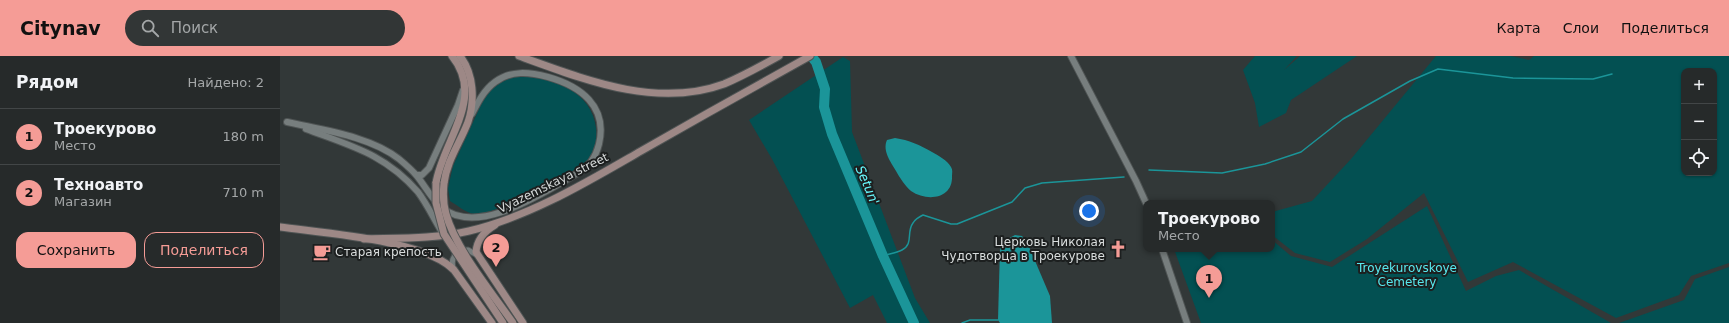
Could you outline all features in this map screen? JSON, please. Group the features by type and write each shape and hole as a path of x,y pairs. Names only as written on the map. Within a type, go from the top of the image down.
{"main road":[{"path":"452,56 461,70 464,81 464,109 441,162 436,183 436,203 444,234 503,323"},
{"path":"460,56 470,76 472,103 468,122 448,163 444,183 444,206 453,231 474,267 513,323"},
{"path":"519,56 606,86 666,93 694,91 722,84 746,74 779,56"},
{"name":"Vyazemskaya street","path":"280,227 364,239 441,236 468,231 503,221 600,175 810,56"},
{"path":"503,221 489,229 482,236 476,249 477,256 523,323"},
{"path":"364,239 424,252 452,268 492,323"}],"street":[{"path":"1071,56 1133,174 1145,200"},
{"path":"283,121 329,131 375,146 398,159 417,175 433,199 447,212 464,217 482,217 528,200 584,169 595,155 601,130 597,113 588,98 574,87 555,79 535,74 515,73 495,81 485,91 468,122"},
{"path":"417,175 422,175 429,168 458,105 464,81"},
{"path":"283,121 379,158 396,170 418,193 444,234"},
{"path":"452,268 453,259 459,252 468,250 474,252 477,256"},
{"path":"1163,252 1187,323"}],"green space":[{"path":"1255,56 1297,56 1284,70 1300,56 1357,56 1291,100 1286,113 1259,127 1255,103 1243,70"},
{"path":"1436,56 1511,56 1529,60 1534,56 1729,56 1729,263 1691,276 1679,295 1616,318 1513,262 1468,282 1424,193 1367,239 1330,262 1295,253 1275,237 1275,211 1312,201 1351,159"},
{"path":"843,57 850,61 852,132 915,298 930,323 887,323 873,295 850,308 772,159 749,120"},
{"path":"522,75 534,76 558,83 570,89 587,105 593,115 596,128 595,145 592,155 571,172 555,182 517,201 484,213 474,214 465,211 450,201 448,188 453,166 484,98 492,89 501,83"},
{"name":"Troyekurovskoye Cemetery","path":"1427,206 1466,291 1496,276 1519,270 1611,323 1201,323 1175,252 1275,252 1275,243 1291,256 1332,267"},
{"path":"1729,267 1729,323 1619,323 1684,300 1695,279"}],"shaded area":[{"path":"895,138 919,145 943,158 947,162 952,168 951,184 944,194 924,197 909,189 899,176 886,152 887,140"},
{"path":"1015,235 1022,236 1027,242 1050,296 1052,323 1000,323 998,320 1000,248 1004,241"}],"waterway":[{"name":"Setun'","path":"811,56 816,62 825,89 824,107 832,134 883,256 914,323"},
{"path":"1149,170 1222,173 1265,164 1301,152 1343,119 1410,81 1438,69 1513,78 1593,79 1612,74"},
{"path":"883,256 900,251 908,245 911,226 916,219 923,215 951,224 957,224 1012,202 1025,188 1042,183 1124,177"},
{"path":"962,323 970,320 998,320"}],"place":[{"name":"Церковь Николая Чудотворца в Троекурове","path":"1118,249"},
{"name":"Старая крепость","path":"322,252"},
{"name":"Техноавто","path":"496,267"},
{"name":"Троекурово","path":"1209,298"}]}
